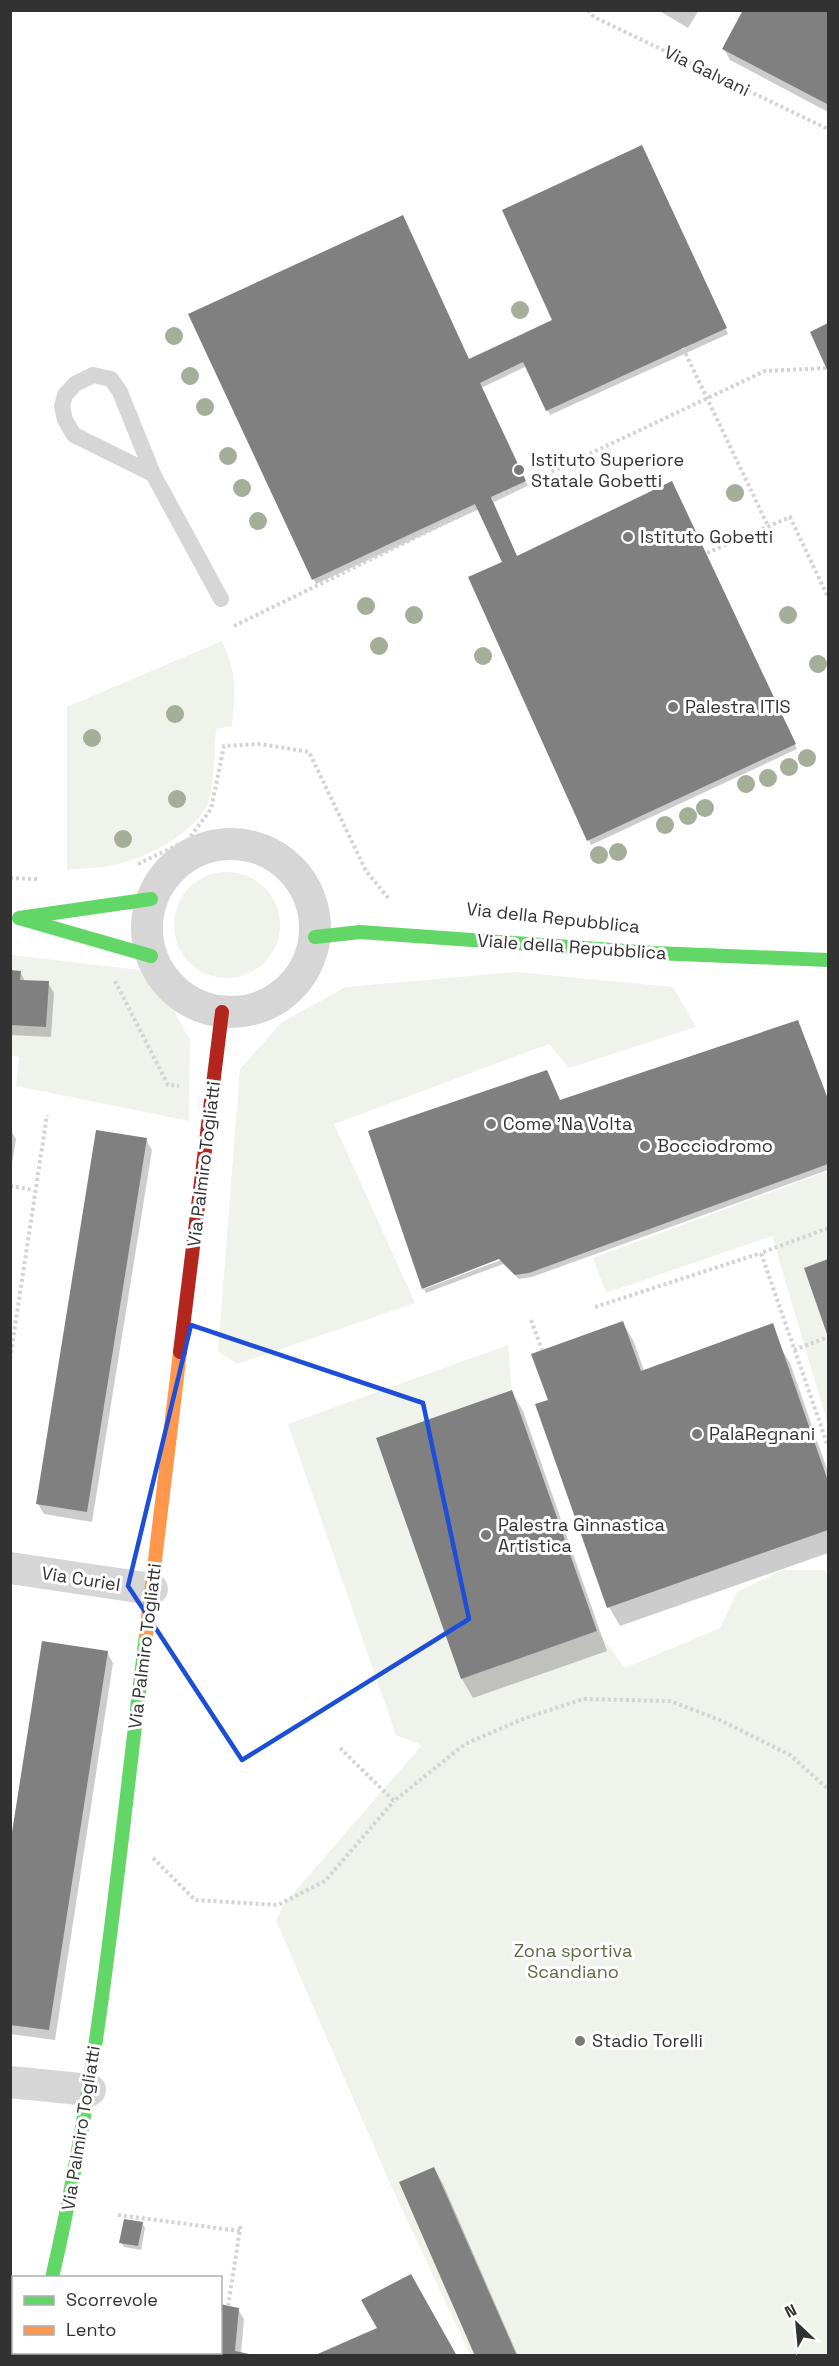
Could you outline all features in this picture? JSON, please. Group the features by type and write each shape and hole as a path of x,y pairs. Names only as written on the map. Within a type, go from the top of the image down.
{"street":[{"path":"243,844 271,854 297,875 312,906 315,937 307,964 291,987 262,1006 243,1012 222,1012 186,1000 164,980 151,956 146,933 151,899 165,875 188,855 213,846 243,844"},
{"path":"15,918 151,899"},
{"path":"15,918 151,956"},
{"name":"Viale della Repubblica","path":"315,937 360,932 654,953 828,960"},
{"name":"Via Palmiro Togliatti","path":"52,2276 72,2193 90,2090 123,1850 131,1754 222,1012"},
{"name":"Via Curiel","path":"10,1568 152,1589"},
{"path":"10,2082 90,2090"}],"lane":[{"path":"153,474 74,435 65,420 62,406 65,395 75,384 93,375 111,379 120,392 153,474 221,599"}],"path":[{"name":"Via Galvani","path":"588,10 594,17 828,129"},
{"path":"684,348 768,526"},
{"path":"492,500 765,371 826,368"},
{"path":"234,626 476,508"},
{"path":"707,553 790,517 828,597"},
{"path":"135,865 188,840 211,809 224,746 261,744 309,752 366,871 391,901"},
{"path":"10,878 45,879"},
{"path":"10,1359 47,1115"},
{"path":"10,1186 34,1190"},
{"path":"595,1307 760,1253 828,1228"},
{"path":"760,1253 828,1446"},
{"path":"531,1320 542,1350"},
{"path":"794,1350 828,1337"},
{"path":"146,1852 165,1868 195,1900 278,1905 325,1881 394,1801 465,1744 523,1719 583,1699 670,1701 720,1720 790,1755 828,1789"},
{"path":"340,1748 394,1801"},
{"path":"117,2215 240,2231"},
{"path":"228,2306 241,2223"}],"highlighted area":[{"path":"191,1325 423,1403 469,1619 242,1760 128,1586"}],"green space":[{"path":"222,641 233,674 232,726 216,729 212,786 208,803 202,814 183,833 171,841 134,859 115,865 67,870 67,707"},
{"path":"227,872 247,876 264,888 276,905 280,925 276,945 264,962 247,974 227,978 207,974 190,962 178,945 174,925 178,905 190,888 207,876"},
{"path":"11,955 140,970 168,1000 190,1040 189,1121 16,1086 19,1057 11,1055"},
{"path":"516,972 673,987 696,1027 569,1068 549,1044 334,1124 415,1303 237,1364 218,1351 240,1069 282,1022 346,987"},
{"path":"828,1171 828,1425 772,1236 606,1293 593,1258"},
{"name":"Zona sportiva Scandiano","path":"508,1345 512,1390 376,1439 461,1679 597,1631 625,1668 720,1628 737,1592 783,1570 824,1570 828,1573 828,2355 470,2355 389,2181 276,1921 284,1904 422,1745 396,1735 288,1424"}],"building":[{"path":"743,10 828,10 827,104 722,49"},
{"name":"Istituto Gobetti","path":"642,145 727,328 546,411 523,362 480,383 526,481 491,497 517,556 672,481 796,744 587,841 468,577 502,562 475,504 312,580 188,314 403,215 469,359 552,320 502,210"},
{"path":"828,323 828,372 810,332"},
{"path":"10,970 21,971 20,980 49,981 46,1027 10,1025"},
{"path":"798,1020 828,1099 828,1164 529,1273 515,1275 499,1259 422,1289 368,1131 547,1070 560,1100"},
{"path":"96,1130 147,1138 87,1512 36,1504"},
{"path":"828,1259 828,1337 804,1268"},
{"path":"623,1321 641,1371 773,1323 828,1481 828,1530 607,1608 535,1404 548,1400 531,1354"},
{"name":"Palestra Ginnastica Artistica","path":"512,1390 597,1631 461,1679 376,1438"},
{"path":"42,1641 108,1651 49,2030 10,2025 10,1845"},
{"path":"434,2167 517,2356 475,2356 399,2182"},
{"path":"124,2219 143,2222 138,2246 119,2243"},
{"path":"411,2274 457,2356 313,2356 377,2328 361,2300"},
{"path":"222,2304 239,2308 235,2351 259,2356 108,2356 108,2354 222,2354"}],"traffic: fast":[{"path":"151,899 19,918 151,956"},
{"path":"315,937 360,932 654,953 828,960"},
{"path":"52,2276 84,2119 96,2039 146,1635"}],"traffic: slow":[{"path":"146,1635 180,1352"}],"traffic: jam":[{"path":"180,1352 222,1012"}],"place":[{"name":"Istituto Superiore Statale Gobetti","path":"519,470"},
{"name":"Istituto Gobetti","path":"628,537"},
{"name":"Palestra ITIS","path":"673,707"},
{"name":"Come 'Na Volta","path":"491,1124"},
{"name":"Bocciodromo","path":"645,1146"},
{"name":"PalaRegnani","path":"697,1434"},
{"name":"Palestra Ginnastica Artistica","path":"486,1535"},
{"name":"Stadio Torelli","path":"580,2041"}]}
